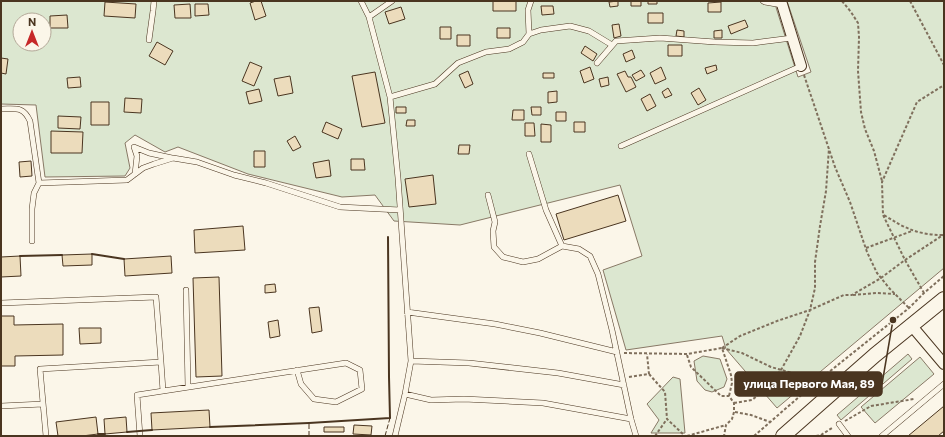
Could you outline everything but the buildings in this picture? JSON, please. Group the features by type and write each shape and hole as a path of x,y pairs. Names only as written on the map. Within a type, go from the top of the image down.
{"street":[{"path":"781,3 801,66"},
{"path":"788,435 875,355 944,299"},
{"path":"911,325 944,364"}],"lane":[{"path":"149,40 154,1"},
{"path":"361,1 369,17 390,97 398,178 411,362 395,436"},
{"path":"369,17 392,1"},
{"path":"529,34 528,10 531,1"},
{"path":"763,1 781,3"},
{"path":"390,97 435,84 458,63 486,52 509,49 523,42 529,34 541,30 570,26 589,31 612,45"},
{"path":"597,63 616,41 660,38 753,43 792,38"},
{"path":"620,146 801,66"},
{"path":"1,109 20,109 27,114 30,121 39,182 34,192 32,209 32,241"},
{"path":"135,174 137,156 134,147 149,154 197,162 234,176 266,183 340,206 400,210"},
{"path":"529,154 546,210 562,246"},
{"path":"39,182 127,180 143,168 173,158"},
{"path":"488,195 495,222 493,231 494,247 503,257 523,262 538,259 562,246 579,249 590,256 598,274 636,436"},
{"path":"186,290 188,388"},
{"path":"1,303 156,297 163,391"},
{"path":"407,312 494,324 540,333 617,352"},
{"path":"46,436 40,369 161,362"},
{"path":"411,362 469,363 558,374 624,385"},
{"path":"140,436 138,395 188,388 297,370 346,363 360,370 362,389 336,402 314,399 301,384 297,370"},
{"path":"882,436 944,384"},
{"path":"405,394 431,400 464,399 543,403 631,419"},
{"path":"1,406 43,404"},
{"path":"839,424 848,436"}],"path":[{"path":"842,1 858,23 858,71 861,112 882,182 883,215 905,260 924,293"},
{"path":"910,1 944,65"},
{"path":"801,66 835,167 877,273 909,308"},
{"path":"882,182 917,102 944,85"},
{"path":"734,403 752,400 770,385 781,370 800,336 810,310 816,288 815,262 826,191 829,148"},
{"path":"883,215 912,231 930,235 944,235"},
{"path":"866,248 912,231"},
{"path":"852,295 881,278 905,260 944,235"},
{"path":"754,436 809,389 909,308 944,276"},
{"path":"722,348 740,336 810,310 844,295 876,293 895,294"},
{"path":"667,418 686,436 726,425 732,419 734,403 729,396 732,383 731,375 722,348"},
{"path":"617,352 630,354 687,354 722,348 742,353 771,368 796,374 809,389"},
{"path":"647,354 648,374 666,392 667,418 654,436"},
{"path":"687,354 691,367 721,396 729,396"},
{"path":"623,378 648,374"},
{"path":"816,436 871,406 929,397"},
{"path":"734,412 751,415 770,422"},
{"path":"724,436 726,425"}],"green space":[{"path":"1,1 774,1 798,77 811,72 787,1 944,1 944,268 777,408 726,349 722,336 626,350 603,270 642,256 620,185 460,225 394,221 375,195 342,197 248,174 178,147 165,152 135,135 125,143 130,168 125,176 45,177 36,105 1,104"},
{"path":"908,354 912,359 841,420 837,415"},
{"path":"703,356 720,359 727,379 724,387 712,392 705,390 697,381 694,361"},
{"path":"920,357 934,374 875,423 861,407"},
{"path":"673,377 680,379 685,433 651,433 659,420 647,404"}],"fence":[{"path":"385,436 390,418"},
{"path":"309,423 309,436"}],"wall":[{"path":"210,427 390,418 388,237"},
{"path":"92,254 124,259"},
{"path":"20,256 62,255"},
{"path":"127,432 152,430"},
{"path":"98,434 105,434"}],"place":[{"name":"улица Первого Мая, 89","path":"893,320"}]}
